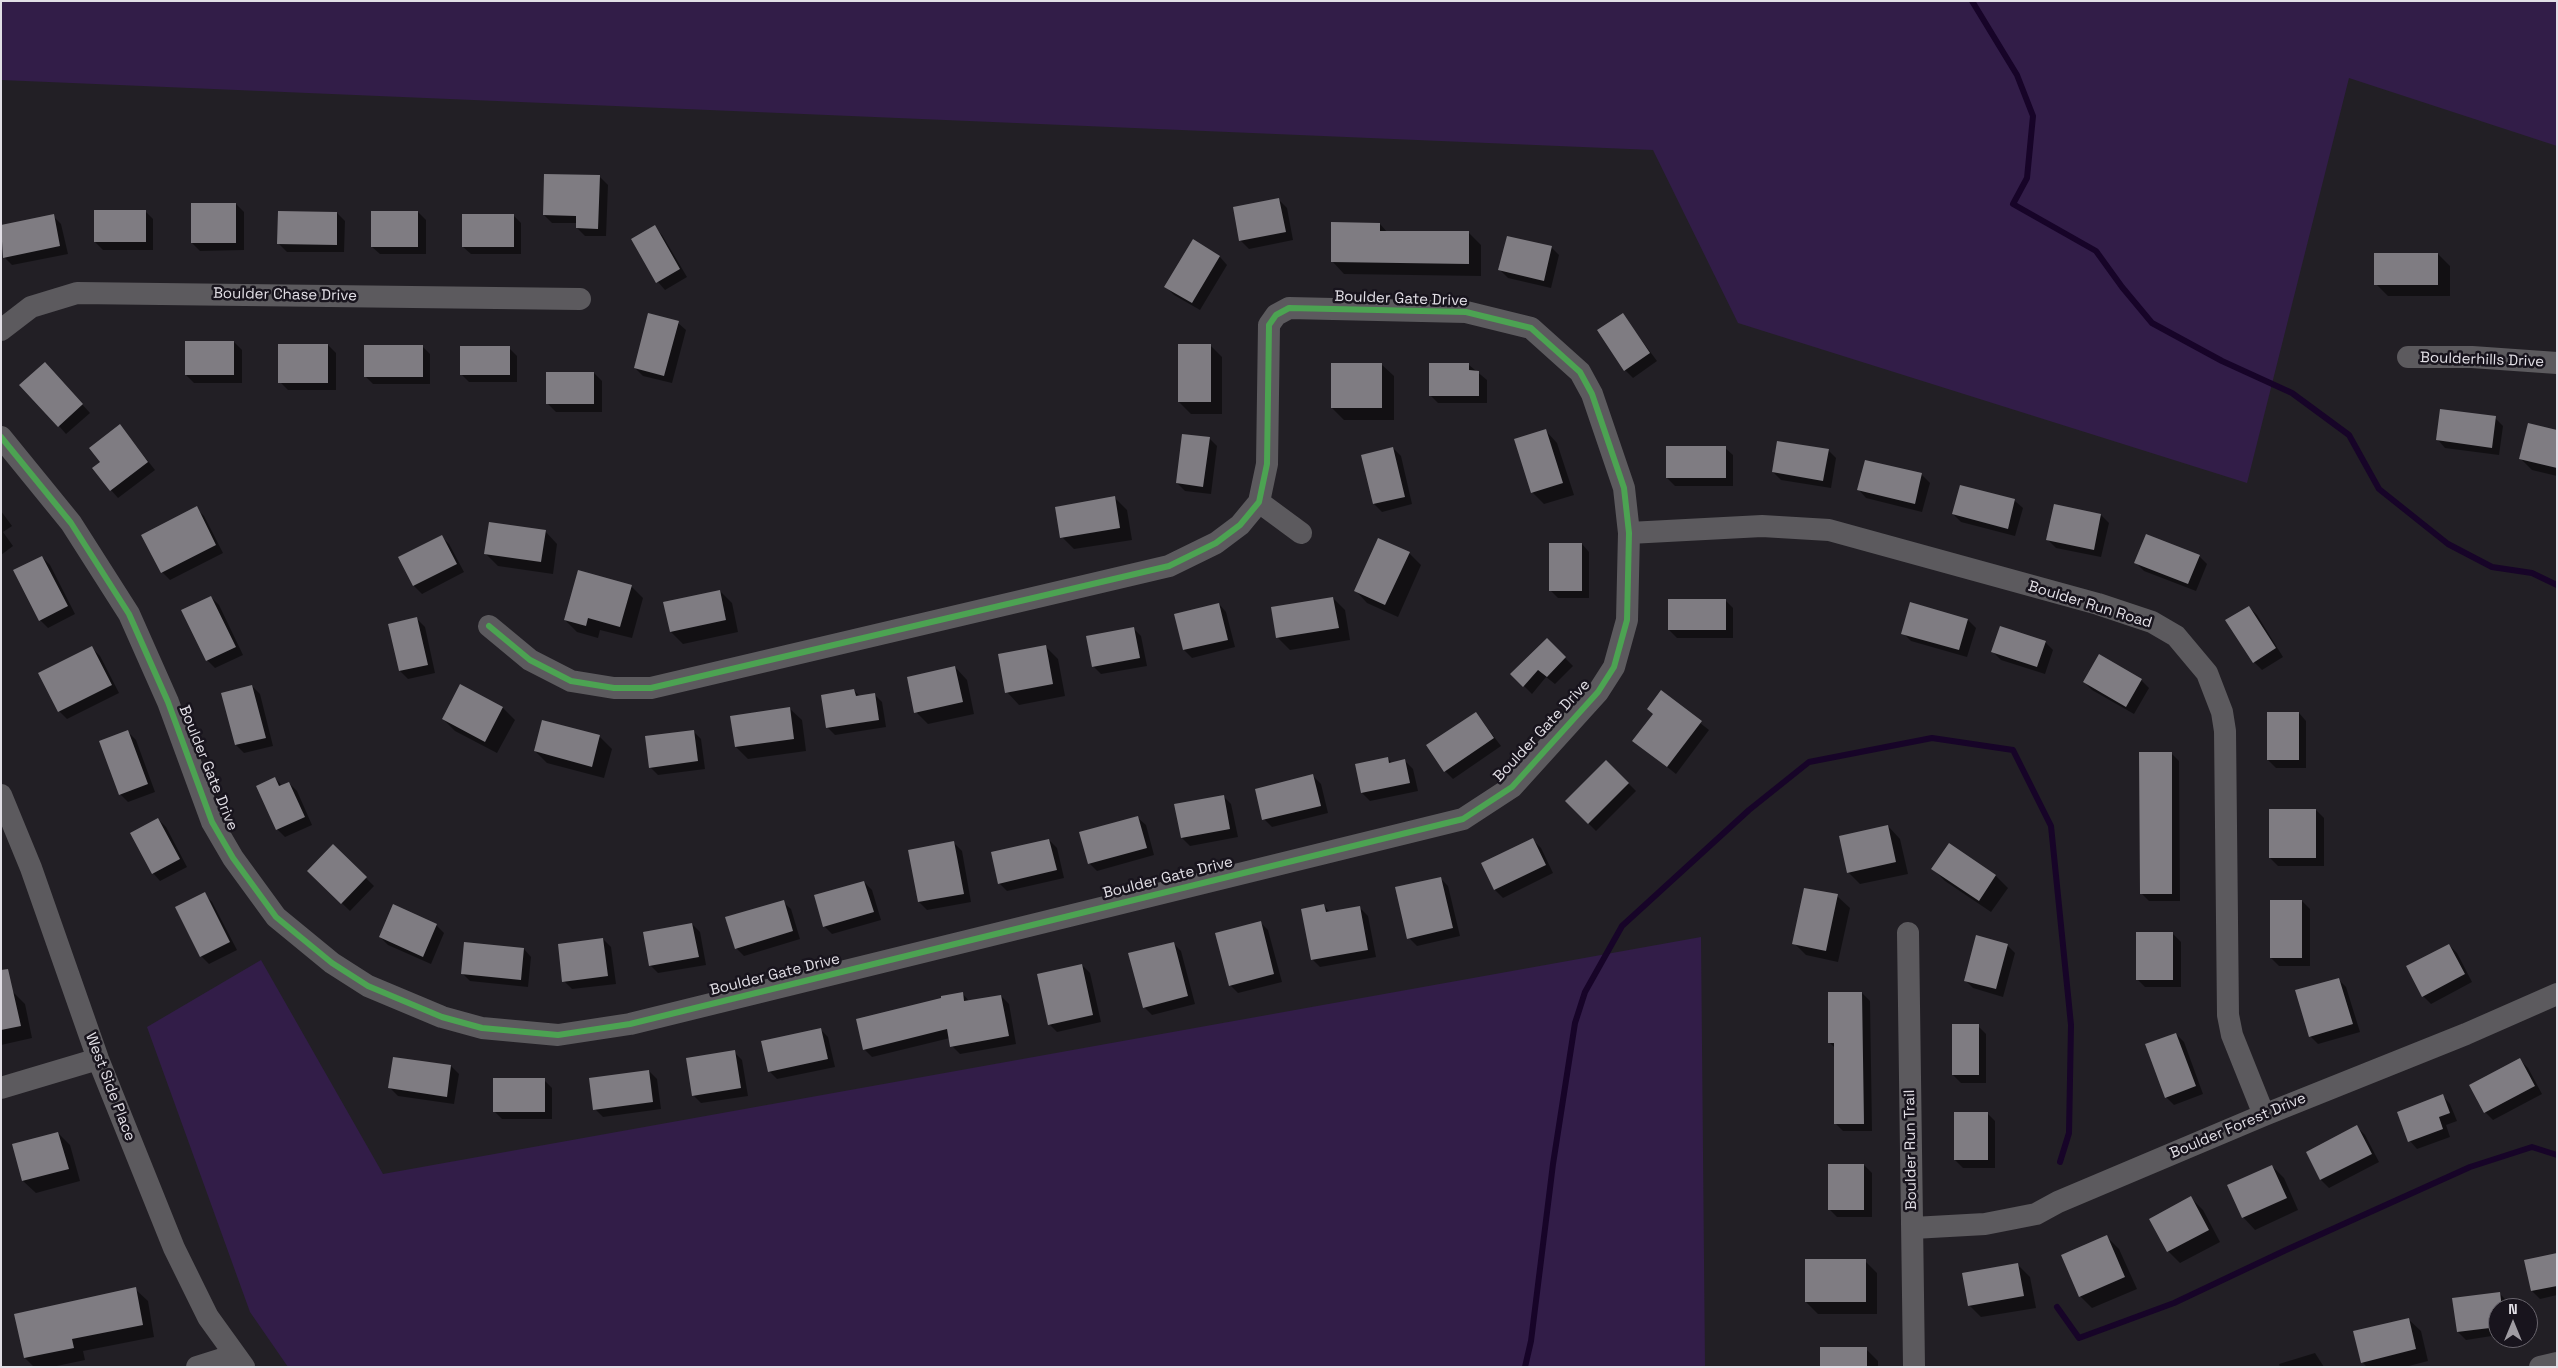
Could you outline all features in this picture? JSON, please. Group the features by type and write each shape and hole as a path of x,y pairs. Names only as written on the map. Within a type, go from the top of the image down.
{"street":[{"name":"Boulder Chase Drive","path":"1,330 31,307 77,293 580,299"},
{"name":"Boulder Gate Drive","path":"1,437 71,523 128,614 168,702 212,822 233,858 276,917 332,963 368,986 442,1017 482,1028 558,1035 630,1024 1463,819 1512,787 1598,692 1614,667 1627,620 1629,533 1624,488 1592,394 1580,372 1532,328 1466,312 1270,309 1267,464 1259,502 1240,525 1216,543 1169,566 651,688 614,688 571,681 530,660 489,626"},
{"name":"Boulderhills Drive","path":"2408,357 2472,357 2557,363"},
{"path":"1259,502 1301,533"},
{"name":"Boulder Run Road","path":"1629,533 1762,526 1828,530 2098,604 2152,622 2176,636 2207,673 2222,712 2228,1015 2232,1035 2264,1115"},
{"name":"West Side Place","path":"1,795 31,868 98,1060 174,1248 208,1317 239,1361"},
{"name":"Boulder Run Trail","path":"1908,933 1914,1367"},
{"name":"Boulder Forest Drive","path":"1913,1228 1985,1224 2036,1214 2058,1202 2264,1115 2466,1034 2557,994"},
{"path":"1,1088 98,1060"},
{"path":"197,1367 239,1361"},
{"path":"2540,1367 2557,1363"}],"shaded area":[{"path":"1,1 2557,1 2557,146 2349,78 2247,483 1738,323 1653,150 1,80"},
{"path":"1701,937 1705,1367 288,1367 250,1312 147,1027 261,960 383,1174"}],"building":[{"path":"544,174 600,175 598,229 576,228 576,216 543,215"},
{"path":"1279,198 1286,232 1239,241 1233,207"},
{"path":"191,203 236,203 236,243 191,243"},
{"path":"94,210 146,210 146,242 94,242"},
{"path":"278,211 337,212 337,245 277,244"},
{"path":"371,211 418,211 418,247 371,247"},
{"path":"54,214 60,246 3,258 1,225"},
{"path":"462,214 514,214 514,247 462,247"},
{"path":"1331,222 1380,223 1380,231 1469,231 1469,264 1331,262"},
{"path":"655,225 680,269 656,283 631,239"},
{"path":"1507,236 1552,246 1544,281 1498,270"},
{"path":"1193,239 1220,256 1192,303 1164,287"},
{"path":"2374,253 2438,253 2438,285 2374,285"},
{"path":"648,313 679,321 664,376 634,368"},
{"path":"1623,313 1650,353 1624,371 1597,330"},
{"path":"185,341 234,341 234,375 185,375"},
{"path":"278,344 328,344 328,383 278,383"},
{"path":"1178,344 1211,344 1211,402 1178,402"},
{"path":"364,345 423,345 423,377 364,377"},
{"path":"460,346 510,346 510,375 460,375"},
{"path":"45,362 83,404 58,427 19,385"},
{"path":"1331,363 1382,363 1382,408 1331,408"},
{"path":"1429,363 1469,363 1469,370 1479,371 1479,396 1429,396"},
{"path":"546,372 594,372 594,404 546,404"},
{"path":"2440,409 2496,416 2492,448 2436,440"},
{"path":"2528,423 2557,430 2557,468 2519,459"},
{"path":"120,424 148,462 110,491 92,468 100,462 89,448"},
{"path":"1546,429 1563,483 1531,493 1514,439"},
{"path":"1182,434 1210,437 1203,487 1176,483"},
{"path":"1777,441 1829,449 1823,481 1772,472"},
{"path":"1666,446 1726,446 1726,478 1666,478"},
{"path":"1393,447 1405,497 1373,504 1361,455"},
{"path":"1865,460 1922,473 1915,504 1857,490"},
{"path":"1960,485 2015,499 2008,529 1952,514"},
{"path":"1115,496 1120,528 1060,538 1055,507"},
{"path":"2054,504 2101,514 2094,550 2046,540"},
{"path":"197,506 216,545 161,573 141,535"},
{"path":"489,522 546,530 541,562 484,554"},
{"path":"2146,534 2200,555 2188,584 2134,563"},
{"path":"442,535 457,564 413,586 398,557"},
{"path":"1378,538 1410,552 1385,605 1354,591"},
{"path":"1549,543 1582,543 1582,591 1549,591"},
{"path":"42,556 68,606 39,621 13,570"},
{"path":"578,570 632,585 620,627 588,618 586,626 564,620"},
{"path":"720,590 726,620 670,632 663,602"},
{"path":"211,596 236,647 206,661 181,610"},
{"path":"1333,597 1339,628 1276,638 1271,607"},
{"path":"1668,599 1726,599 1726,630 1668,630"},
{"path":"1910,602 1968,619 1959,650 1901,634"},
{"path":"1219,603 1228,640 1183,650 1174,614"},
{"path":"2249,606 2276,648 2253,663 2225,620"},
{"path":"417,617 428,665 399,671 388,624"},
{"path":"2000,626 2046,641 2037,667 1991,652"},
{"path":"1134,627 1140,658 1092,667 1086,636"},
{"path":"1547,638 1566,657 1547,677 1538,670 1523,687 1510,674"},
{"path":"1046,645 1053,684 1005,693 998,654"},
{"path":"92,646 112,685 58,712 38,673"},
{"path":"2099,654 2142,679 2126,707 2083,682"},
{"path":"955,666 963,702 914,713 907,677"},
{"path":"460,684 503,707 485,742 442,719"},
{"path":"252,685 266,738 235,745 221,693"},
{"path":"854,689 856,696 875,693 879,720 826,728 821,695"},
{"path":"1661,690 1702,721 1667,767 1632,741 1653,714 1647,709"},
{"path":"790,707 794,739 735,747 730,716"},
{"path":"1476,712 1494,738 1444,772 1426,745"},
{"path":"2267,712 2299,712 2299,760 2267,760"},
{"path":"542,720 600,735 592,767 534,751"},
{"path":"128,730 148,784 119,795 99,741"},
{"path":"694,730 698,761 649,768 645,736"},
{"path":"2139,752 2172,752 2172,894 2140,894"},
{"path":"1388,757 1389,763 1405,759 1410,783 1361,793 1355,764"},
{"path":"1606,760 1629,783 1588,824 1565,801"},
{"path":"1313,774 1321,806 1262,820 1255,789"},
{"path":"275,777 279,786 289,782 305,817 276,830 256,786"},
{"path":"1224,795 1230,829 1181,838 1174,804"},
{"path":"2269,809 2316,809 2316,858 2269,858"},
{"path":"1138,816 1147,848 1088,864 1079,832"},
{"path":"158,818 180,859 152,874 130,833"},
{"path":"1888,825 1896,862 1847,873 1839,836"},
{"path":"1533,838 1546,865 1494,890 1481,863"},
{"path":"1049,839 1057,870 998,884 991,852"},
{"path":"954,841 964,894 918,902 908,850"},
{"path":"1949,843 1996,875 1979,901 1931,869"},
{"path":"333,844 367,877 341,904 307,871"},
{"path":"1441,877 1453,928 1407,939 1395,887"},
{"path":"864,881 874,912 823,927 814,895"},
{"path":"1804,888 1838,894 1826,951 1792,944"},
{"path":"205,892 230,942 200,957 175,907"},
{"path":"784,900 793,931 735,949 725,917"},
{"path":"2270,900 2302,900 2302,958 2270,958"},
{"path":"393,904 437,924 423,957 379,937"},
{"path":"1324,904 1326,912 1360,906 1368,950 1311,960 1301,909"},
{"path":"1261,921 1274,974 1229,986 1215,933"},
{"path":"692,923 699,957 649,966 643,932"},
{"path":"2136,932 2173,932 2173,980 2136,980"},
{"path":"1976,935 2008,944 1996,989 1964,981"},
{"path":"603,938 608,976 562,982 558,944"},
{"path":"464,942 524,948 521,980 461,974"},
{"path":"1174,942 1188,996 1143,1008 1128,953"},
{"path":"2449,944 2465,974 2422,997 2406,966"},
{"path":"1082,964 1093,1015 1048,1025 1037,974"},
{"path":"8,969 21,1026 1,1030 1,970"},
{"path":"2339,978 2353,1024 2309,1037 2295,990"},
{"path":"963,992 964,1001 1001,995 1009,1036 950,1047 947,1029 863,1050 856,1019 941,998 941,996"},
{"path":"1828,992 1862,992 1864,1124 1834,1124 1834,1043 1828,1043"},
{"path":"1952,1024 1979,1024 1979,1075 1952,1075"},
{"path":"821,1028 828,1059 768,1072 761,1041"},
{"path":"2176,1033 2196,1086 2165,1098 2145,1044"},
{"path":"735,1050 741,1088 692,1096 686,1058"},
{"path":"393,1057 451,1065 447,1097 388,1088"},
{"path":"2520,1058 2535,1086 2484,1113 2469,1085"},
{"path":"649,1070 653,1102 593,1110 589,1078"},
{"path":"493,1078 545,1078 545,1112 493,1112"},
{"path":"2443,1094 2450,1113 2439,1117 2443,1129 2408,1142 2397,1112"},
{"path":"1954,1112 1988,1112 1988,1160 1954,1160"},
{"path":"2357,1125 2372,1154 2320,1180 2306,1152"},
{"path":"58,1132 69,1169 22,1181 12,1144"},
{"path":"1828,1164 1864,1164 1864,1210 1828,1210"},
{"path":"2272,1165 2287,1198 2242,1218 2227,1185"},
{"path":"2191,1196 2209,1230 2167,1252 2149,1219"},
{"path":"2107,1235 2125,1277 2079,1297 2061,1255"},
{"path":"2557,1253 2557,1286 2531,1291 2524,1260"},
{"path":"1805,1259 1866,1259 1866,1302 1805,1302"},
{"path":"2018,1263 2024,1296 1968,1306 1962,1273"},
{"path":"136,1287 143,1325 72,1339 74,1348 24,1358 14,1314"},
{"path":"2500,1292 2501,1298 2488,1298 2488,1328 2457,1332 2452,1298"},
{"path":"2409,1318 2416,1349 2361,1363 2353,1331"},
{"path":"1820,1347 1867,1347 1867,1367 1820,1367"}],"waterway":[{"path":"1972,1 2017,75 2033,116 2027,178 2013,204 2096,251 2122,287 2152,323 2222,361 2292,393 2349,435 2379,489 2448,544 2492,567 2532,573 2557,585"},
{"path":"1525,1367 1531,1341 1553,1164 1575,1023 1585,992 1622,926 1749,810 1809,762 1932,738 2013,750 2051,826 2071,1025 2069,1133 2060,1162"},
{"path":"2057,1307 2079,1338 2174,1303 2470,1167 2532,1147 2557,1155"}],"cycle path":[{"path":"1,437 71,523 129,614 168,702 212,822 233,858 276,917 332,963 368,986 442,1017 482,1028 558,1035 630,1024 1463,819 1512,787 1598,692 1614,667 1627,620 1629,533 1624,488 1592,394 1580,372 1531,328 1466,312 1289,308 1276,315 1269,325 1267,464 1259,502 1240,525 1216,543 1169,566 651,688 614,688 571,681 530,660 489,626"}]}
